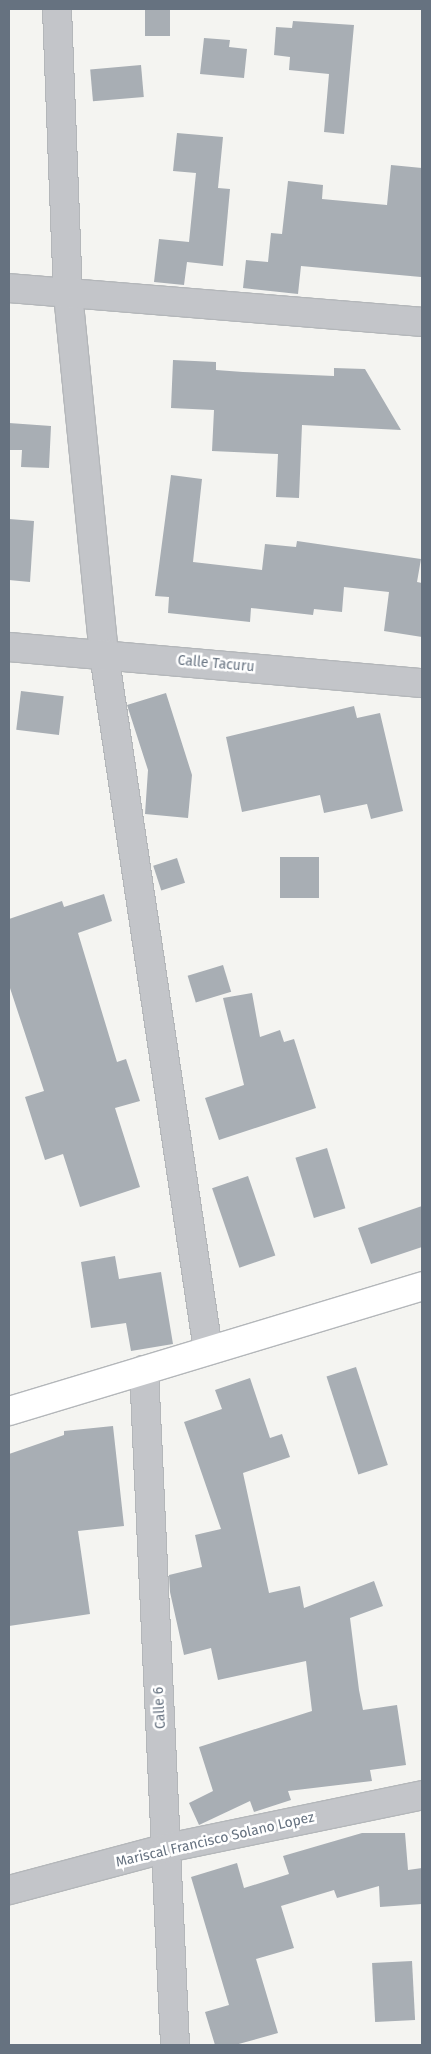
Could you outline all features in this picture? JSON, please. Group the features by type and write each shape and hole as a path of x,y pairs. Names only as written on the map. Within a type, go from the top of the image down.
{"main road":[{"path":"9,1411 422,1286"}],"street":[{"path":"58,9 68,294 104,654 208,1350"},
{"path":"9,288 422,322"},
{"name":"Calle Tacuru","path":"9,647 422,683"},
{"name":"Calle 6","path":"144,1370 175,2045"},
{"name":"Mariscal Francisco Solano Lopez","path":"9,1890 166,1848 422,1795"}],"building":[{"path":"145,9 170,9 170,36 145,36"},
{"path":"293,21 354,25 344,134 324,132 329,74 289,70 290,57 274,55 276,27 292,28"},
{"path":"204,38 230,40 229,47 247,49 244,78 200,74"},
{"path":"141,65 144,97 93,101 90,69"},
{"path":"177,133 223,137 218,188 230,189 223,266 187,262 184,285 154,282 159,239 189,242 196,173 173,171"},
{"path":"391,165 422,168 421,277 301,266 298,294 243,288 246,260 268,262 271,233 282,234 288,181 323,185 322,199 387,205"},
{"path":"173,360 216,362 216,370 243,372 334,376 334,368 365,369 401,430 302,425 299,498 276,497 278,454 212,451 214,410 171,408"},
{"path":"9,423 51,426 49,468 21,467 22,450 9,450"},
{"path":"171,475 202,479 193,562 262,570 265,544 296,547 297,541 421,559 417,582 422,583 422,637 384,631 389,592 344,587 342,612 314,609 313,615 251,608 250,622 168,613 169,597 155,596"},
{"path":"9,519 34,521 30,582 9,580"},
{"path":"21,691 64,696 59,735 16,730"},
{"path":"166,693 192,775 188,818 145,814 148,770 127,705"},
{"path":"354,706 357,718 380,713 403,811 371,819 367,804 324,813 320,795 242,812 226,737"},
{"path":"280,857 319,857 319,898 280,898"},
{"path":"177,858 185,883 161,890 153,866"},
{"path":"104,894 112,921 78,933 117,1062 126,1059 140,1101 115,1108 140,1187 80,1207 63,1154 45,1160 25,1097 44,1091 9,985 9,919 62,901 64,907"},
{"path":"223,965 231,992 196,1003 188,976"},
{"path":"252,993 260,1037 280,1030 284,1042 294,1039 316,1108 219,1140 205,1098 244,1085 223,998"},
{"path":"327,1148 345,1208 314,1218 295,1158"},
{"path":"248,1176 275,1255 239,1268 212,1188"},
{"path":"422,1206 422,1247 371,1264 358,1228"},
{"path":"115,1256 119,1279 161,1272 173,1344 131,1351 126,1323 91,1328 81,1262"},
{"path":"356,1367 388,1465 358,1475 327,1377"},
{"path":"250,1378 270,1438 282,1434 290,1457 243,1473 269,1593 300,1586 304,1608 374,1581 383,1606 350,1618 359,1690 363,1710 397,1705 406,1765 370,1770 372,1781 288,1791 291,1800 254,1812 250,1801 199,1825 189,1803 213,1791 199,1747 312,1711 306,1661 218,1680 211,1648 184,1655 170,1592 169,1575 202,1567 195,1535 221,1529 184,1422 222,1409 215,1390"},
{"path":"113,1426 124,1526 78,1531 90,1614 9,1626 9,1454 64,1435 64,1431"},
{"path":"362,1833 405,1833 408,1870 422,1868 422,1904 380,1907 379,1886 337,1898 334,1890 281,1906 294,1948 256,1959 278,2033 235,2045 215,2045 205,2012 229,2005 191,1877 237,1863 244,1888 289,1874 283,1856"},
{"path":"412,1961 415,2020 375,2022 372,1963"}]}
